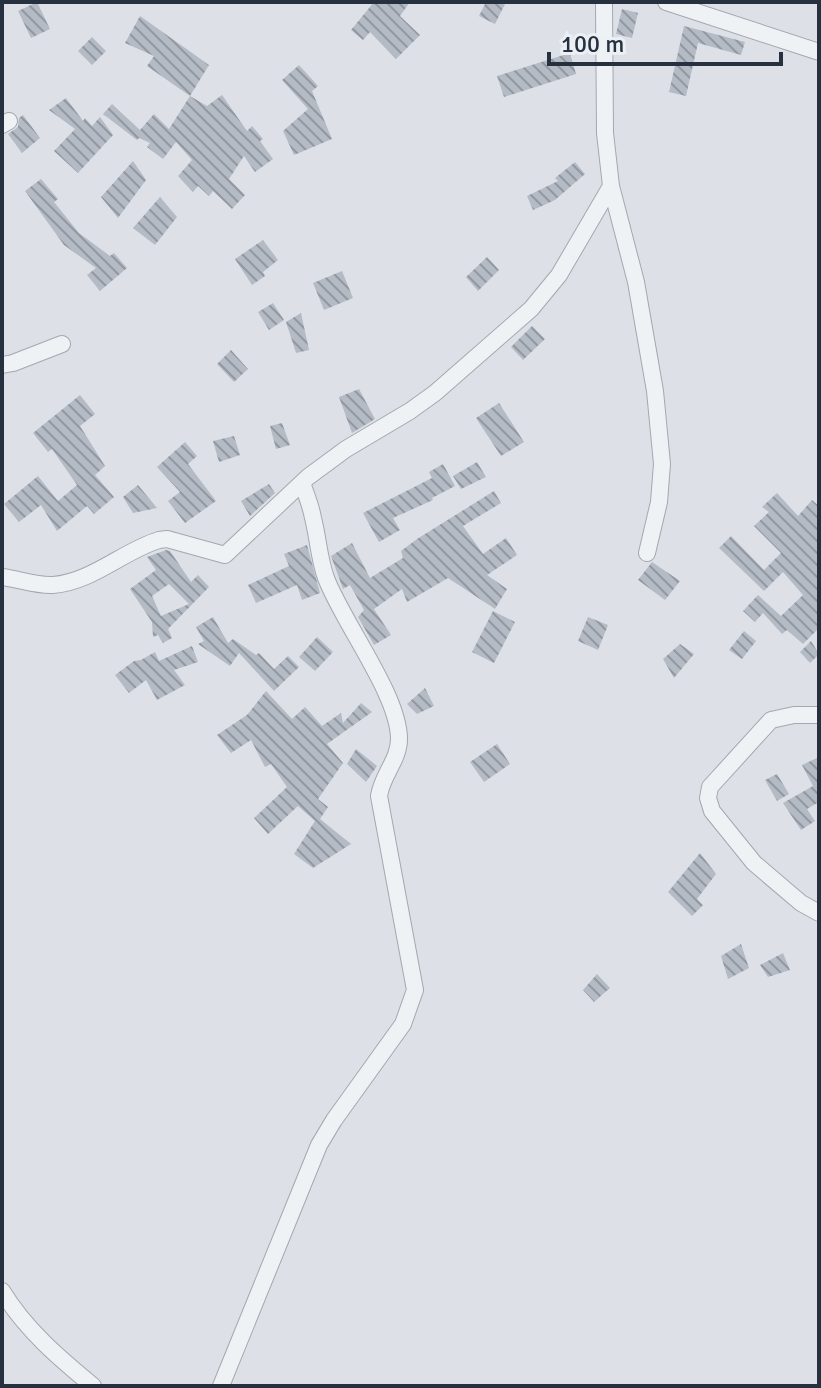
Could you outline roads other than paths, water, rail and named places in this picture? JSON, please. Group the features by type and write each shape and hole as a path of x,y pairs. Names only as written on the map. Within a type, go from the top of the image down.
{"street":[{"path":"604,2 605,133 611,186 636,282 658,420 663,480 647,553"},
{"path":"666,2 819,52"},
{"path":"2,577 39,584 66,582 167,539 225,555 302,483 346,449 435,393 531,309 559,275 611,186"},
{"path":"2,365 62,344"},
{"path":"221,1386 319,1145 403,1024 415,990 379,796 399,748 393,707 324,575 313,514 302,483"},
{"path":"819,715 794,715 771,720 710,787 708,798 712,811 754,863 801,903 819,913"},
{"path":"2,1291 15,1312 53,1353 93,1386"}]}
